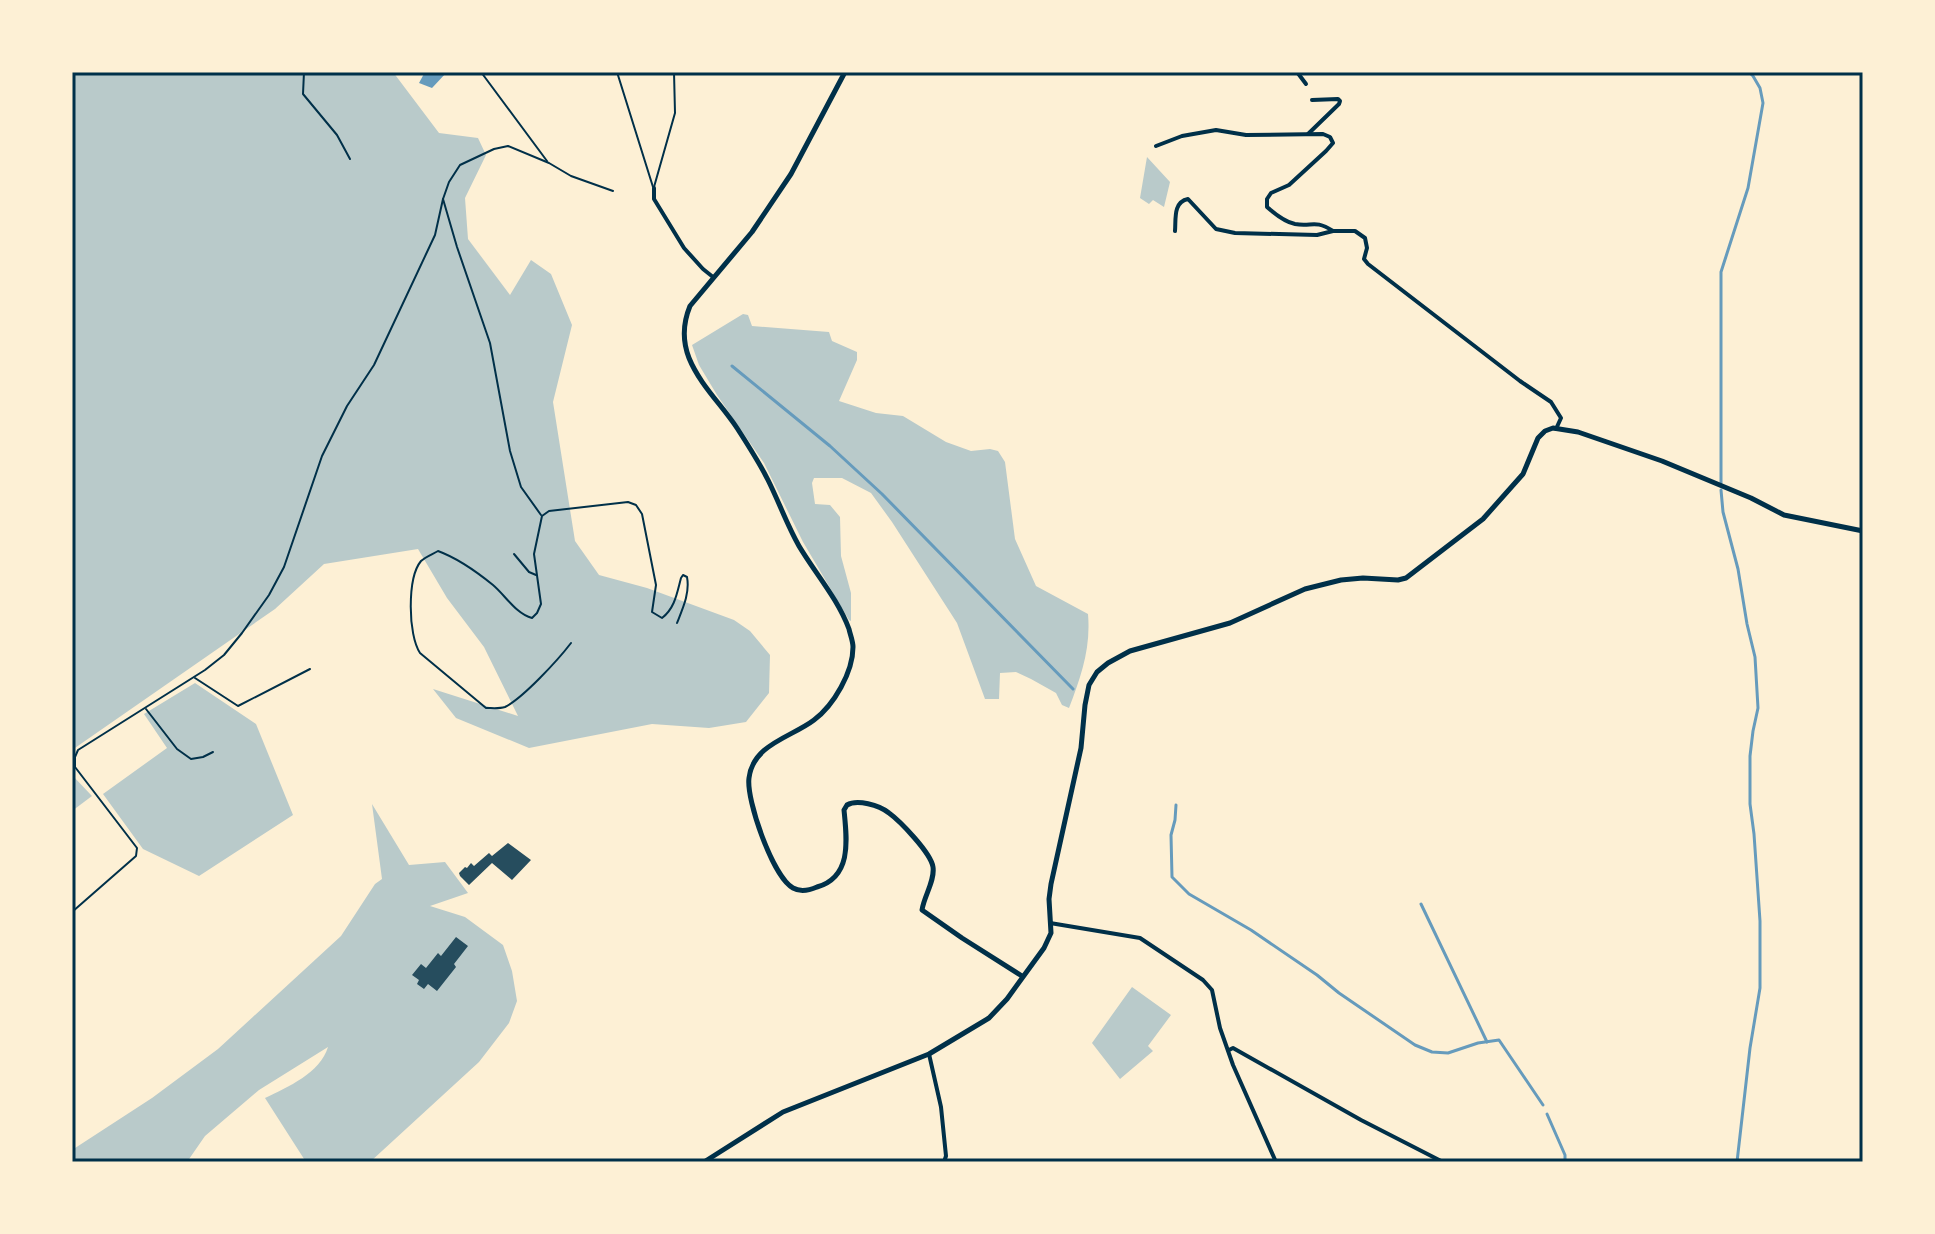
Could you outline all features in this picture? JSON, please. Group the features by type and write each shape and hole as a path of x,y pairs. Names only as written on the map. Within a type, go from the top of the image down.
{"street":[{"path":"845,72 791,174 752,232 690,306 684,320 684,341 689,359 767,478 797,543 835,601 854,645 844,680 830,702 815,720 764,750 751,769 751,802 778,872 792,888 802,890 832,881 843,862 846,849 844,810 847,805 855,802 884,810 915,840 932,862 934,870 922,910 1022,976"},
{"path":"1297,72 1306,84"},
{"path":"1306,136 1340,101 1312,100"},
{"path":"1156,146 1182,136 1216,130 1246,135 1323,134 1330,137 1333,143 1326,151 1289,185 1271,193 1267,207 1295,224 1321,224 1333,231"},
{"path":"654,188 654,199 684,248 713,277"},
{"path":"1175,231 1177,206 1188,199 1216,229 1235,233 1317,235 1355,231 1365,238 1367,248 1364,259 1368,264 1551,402 1561,418 1556,429"},
{"path":"704,1162 783,1112 929,1054 989,1018 1007,999 1044,948 1051,933 1051,884 1081,748 1089,685 1097,672 1130,651 1212,629 1305,589 1341,580 1406,578 1483,519 1523,474 1538,438 1545,431 1556,429 1589,435 1662,461 1784,515 1863,531"},
{"path":"1050,923 1140,938 1203,980 1212,990 1220,1028 1233,1065 1276,1162"},
{"path":"1229,1050 1233,1048 1443,1162"},
{"path":"929,1054 941,1107 944,1162"}],"lane":[{"path":"304,72 303,94 337,135 350,159"},
{"path":"481,72 549,163"},
{"path":"617,72 654,188"},
{"path":"654,188 675,113 674,72"},
{"path":"72,912 136,856 137,848 75,767 78,750 224,655 269,595 284,567 322,456 347,406 374,365 435,235 449,182 460,165 508,146 571,176 613,191"},
{"path":"443,199 490,343 510,451 521,487 542,516"},
{"path":"571,643 538,679 503,708 486,708 459,688 415,645 412,581 422,561 438,551 449,555 494,586 524,616 532,618 541,604 534,554 542,516 549,511 628,502 636,505 642,514 656,585 652,612 662,618 669,613 675,603 681,578 683,575 687,577 686,599 677,623"},
{"path":"514,554 529,572 537,576"},
{"path":"194,677 238,706 310,669"},
{"path":"145,708 177,749 191,759 213,752"}],"shaded area":[{"path":"72,72 393,72 439,133 478,138 486,155 465,198 468,239 510,295 531,260 551,274 572,325 553,402 575,541 599,575 647,588 734,620 750,631 770,655 769,693 746,722 709,728 652,724 529,748 456,718 433,689 518,716 484,647 447,598 418,549 324,564 275,609 72,750"},
{"path":"1147,157 1170,182 1164,207 1153,200 1149,204 1140,198"},
{"path":"743,314 748,315 752,326 829,332 832,341 857,352 857,360 839,401 876,413 903,416 946,442 971,451 998,451 1005,462 1015,539 1036,586 1088,614 1084,662 1069,708 1062,705 1056,693 1016,672 1000,673 999,699 985,699 957,623 871,493 842,478 814,478 815,504 830,505 840,517 841,556 851,593 849,620 803,542 764,463 717,395 699,365 692,345"},
{"path":"195,683 256,724 293,815 199,876 143,849 103,794 167,748 144,714"},
{"path":"72,775 92,796 72,811"},
{"path":"372,804 409,865 445,862 468,893 430,906 465,917 503,945 512,971 517,1001 509,1023 479,1062 370,1162 306,1162 265,1098 311,1072 328,1047 259,1090 205,1136 187,1162 72,1162 72,1150 152,1098 218,1049 341,936 375,884 382,879"},
{"path":"1132,987 1171,1015 1148,1046 1153,1051 1120,1079 1092,1043"}],"water":[{"path":"425,72 447,72 432,88 419,83"}],"building":[{"path":"508,843 531,860 512,880 492,863 469,885 460,876 465,867 471,863 474,866 489,853 492,856"},
{"path":"456,937 468,946 437,991 428,984 424,989 417,984 419,980 412,975 421,964 426,968 438,953 441,956"}],"waterway":[{"path":"1721,483 1721,272 1748,188 1763,103 1760,88 1749,72"},
{"path":"732,366 830,446 882,494 1073,689"},
{"path":"1721,490 1723,512 1755,657 1758,708 1750,756 1750,804 1760,921 1760,988 1737,1162"},
{"path":"1176,805 1171,835 1172,877 1189,894 1251,930 1415,1045 1432,1052 1448,1053 1499,1040 1543,1105"},
{"path":"1421,904 1487,1042"},
{"path":"1547,1114 1565,1155 1565,1162"}]}
